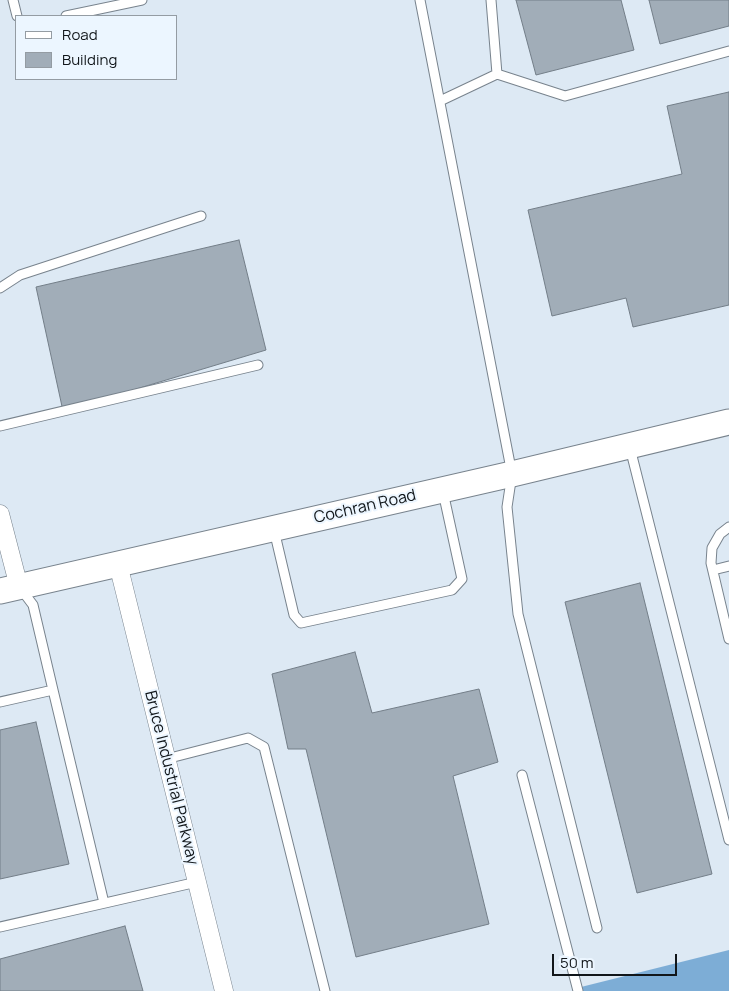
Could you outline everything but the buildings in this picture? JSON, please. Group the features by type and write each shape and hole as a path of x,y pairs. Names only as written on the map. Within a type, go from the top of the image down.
{"street":[{"name":"Cochran Road","path":"10,589 512,474 729,422"},
{"path":"0,514 10,589"},
{"name":"Bruce Industrial Parkway","path":"118,564 224,991"}],"lane":[{"path":"13,0 17,15"},
{"path":"71,15 142,0"},
{"path":"420,0 512,474 507,507 518,614 596,928"},
{"path":"491,0 497,74"},
{"path":"440,101 497,74 565,96 729,51"},
{"path":"0,288 20,275 201,216"},
{"path":"0,426 258,365"},
{"path":"630,446 729,840"},
{"path":"274,528 294,615 301,623 452,590 462,579 442,490"},
{"path":"729,527 720,534 712,548 711,563 729,639"},
{"path":"713,570 729,566"},
{"path":"10,589 33,605 104,903"},
{"path":"0,702 53,690"},
{"path":"166,759 248,738 264,747 325,991"},
{"path":"522,774 578,991"},
{"path":"0,927 197,882"}],"shaded area":[{"path":"729,950 729,991 578,991 577,988"}]}
